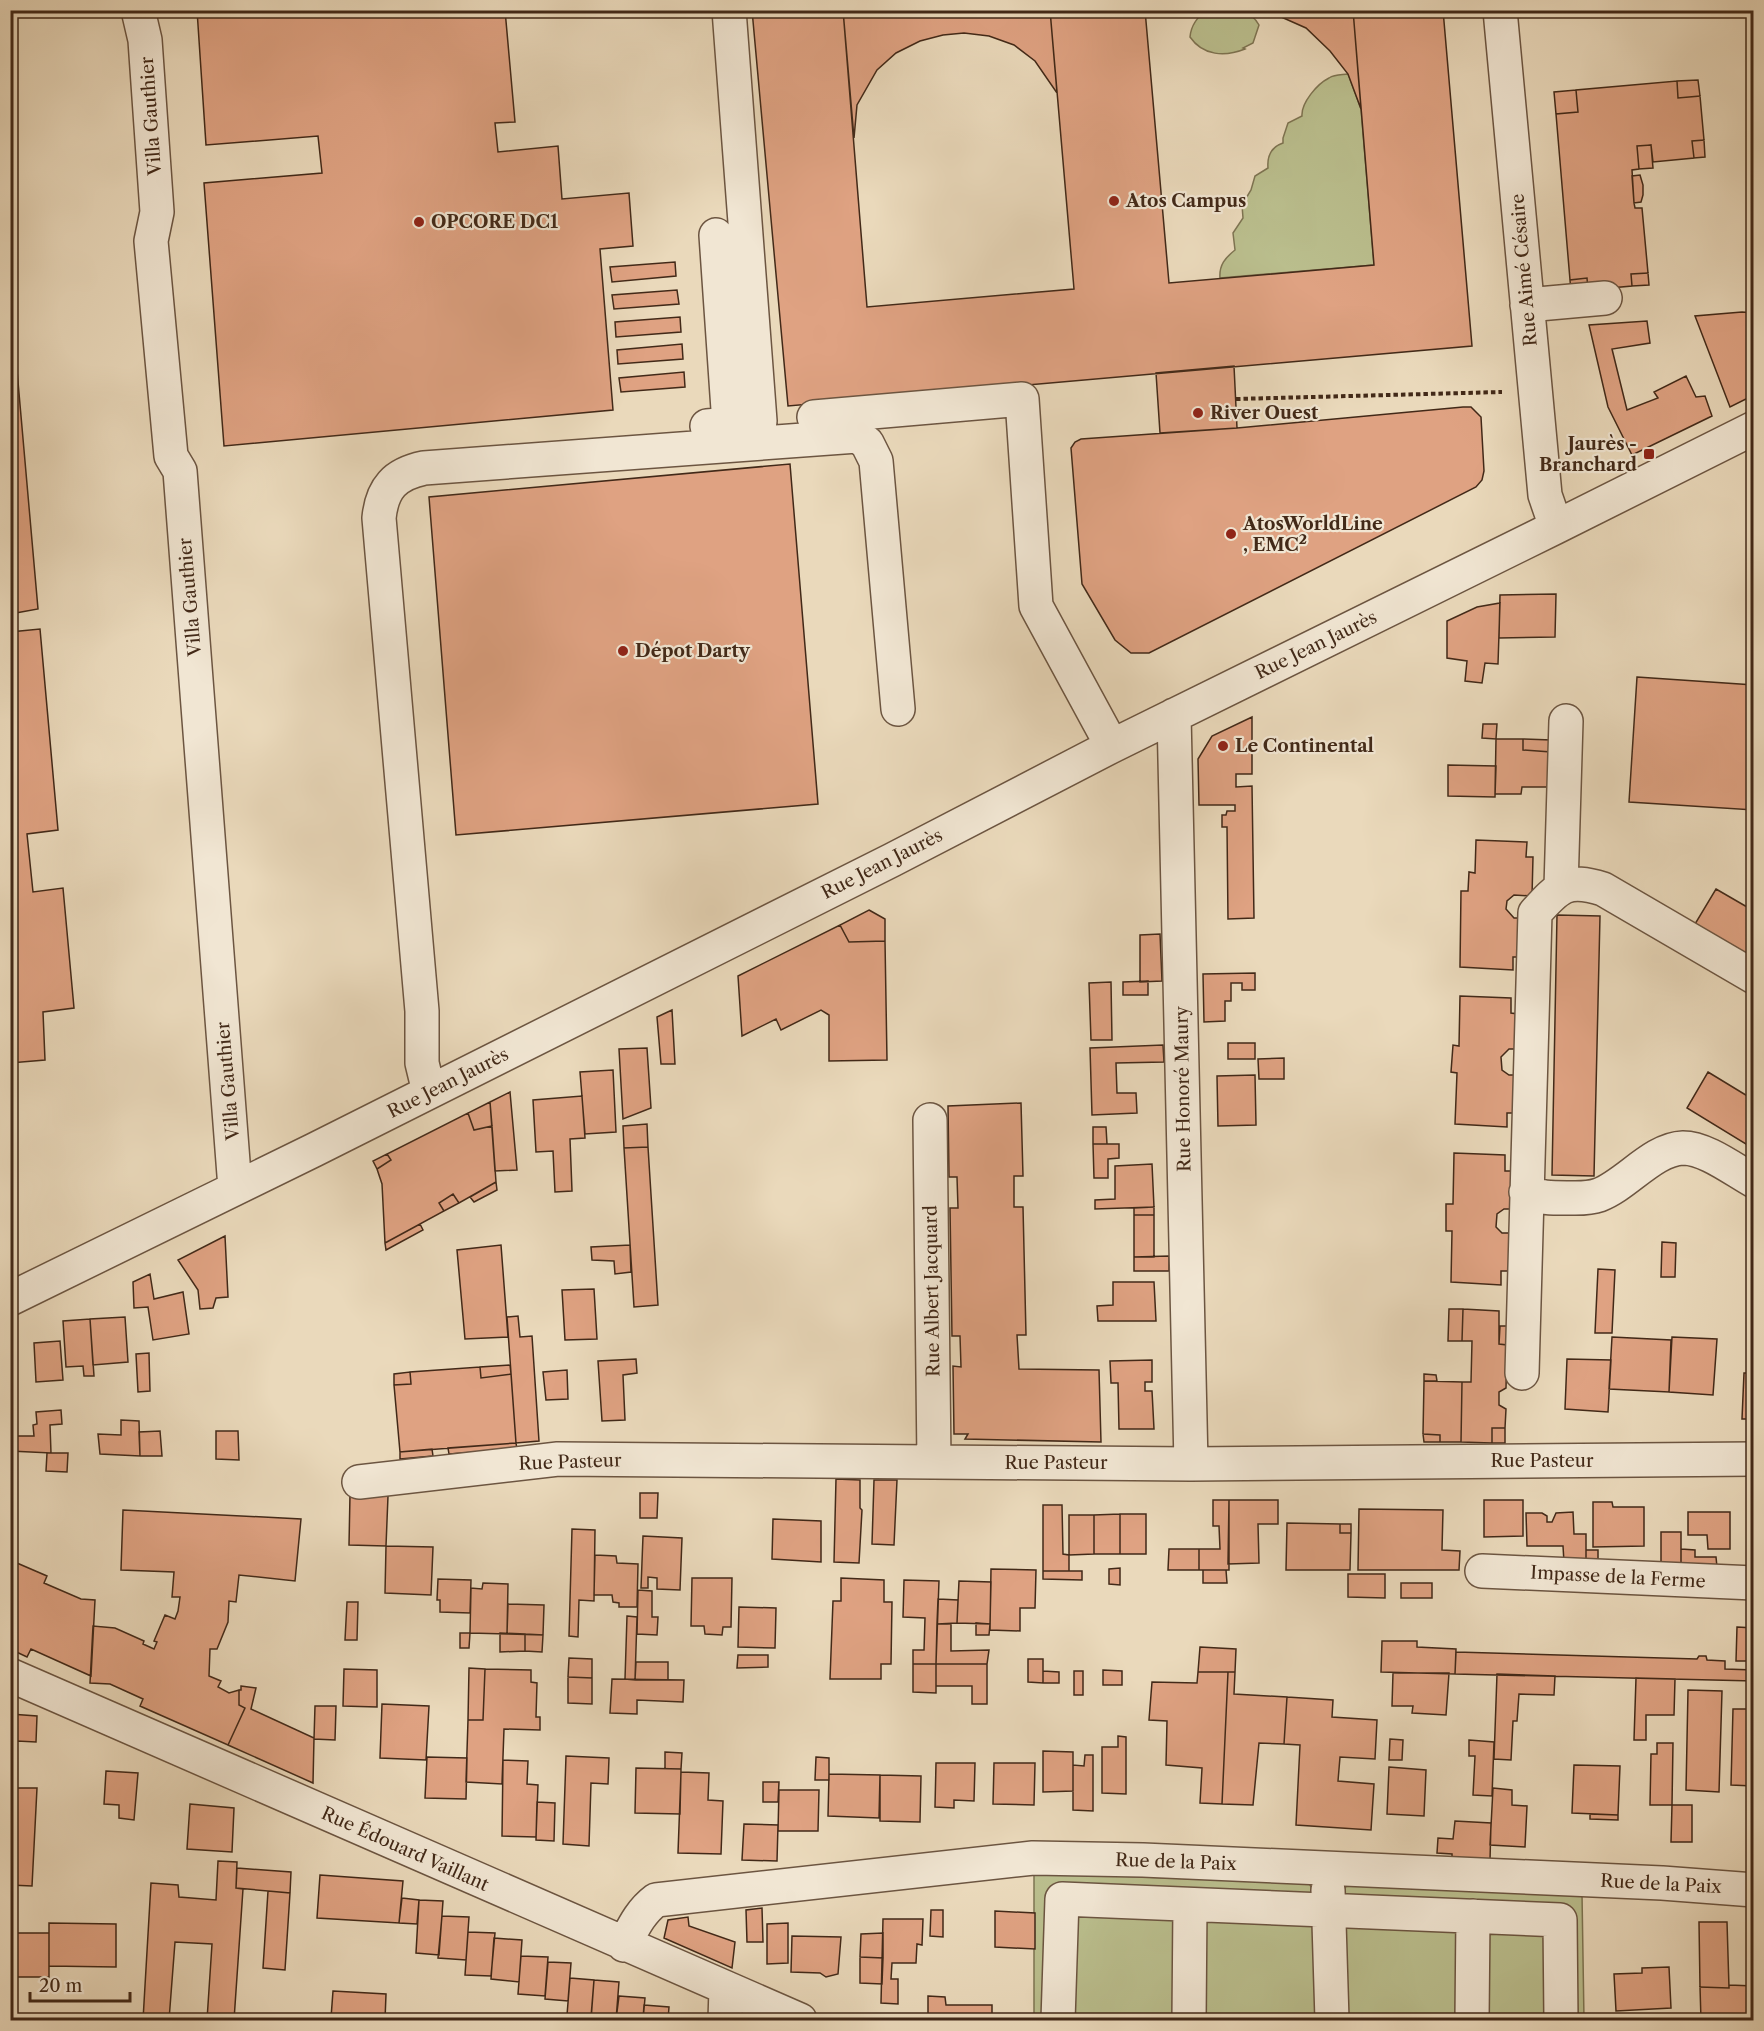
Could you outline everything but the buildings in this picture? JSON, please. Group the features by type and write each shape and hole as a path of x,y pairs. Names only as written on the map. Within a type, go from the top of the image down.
{"street":[{"name":"Villa Gauthier","path":"138,10 145,40 157,212 151,241 171,456 180,471 235,1188"},
{"path":"729,10 732,424"},
{"name":"Rue Aimé Césaire","path":"1500,10 1545,495 1556,527"},
{"path":"716,235 732,424"},
{"path":"1527,305 1605,298"},
{"path":"732,424 1022,399 1036,606 1112,746"},
{"name":"Rue Jean Jaurès","path":"10,1299 882,865 1174,715 1754,428"},
{"path":"429,1092 422,1063 422,1011 379,518 380,505 393,482 408,471 436,467 857,436 867,443 876,461 898,709"},
{"name":"Rue Honoré Maury","path":"1174,715 1191,1464"},
{"path":"1561,887 1566,721"},
{"path":"1522,1373 1535,913 1561,887 1582,883 1603,889 1754,977"},
{"name":"Rue Albert Jacquard","path":"930,1120 934,1462"},
{"path":"1526,1192 1540,1198 1587,1198 1601,1194 1669,1151 1682,1148 1692,1149 1716,1159 1754,1182"},
{"name":"Rue Pasteur","path":"359,1482 558,1460 1191,1464 1754,1459"},
{"name":"Impasse de la Ferme","path":"1482,1571 1754,1583"},
{"name":"Rue Édouard Vaillant","path":"10,1675 624,1945 726,2005 800,2020"},
{"name":"Rue de la Paix","path":"624,1945 647,1906 656,1900 1021,1859 1143,1860 1662,1883 1754,1890"},
{"path":"1328,1869 1332,2020"},
{"path":"1058,2020 1062,1899 1560,1920 1561,2020"},
{"path":"1189,2020 1190,1905"},
{"path":"1472,2020 1473,1916"}],"path":[{"path":"1236,399 1535,391"}],"green space":[{"path":"1207,10 1236,10 1255,19 1259,25 1253,43 1237,52 1222,54 1201,48 1190,37 1195,22"},
{"path":"1348,74 1361,109 1374,265 1220,278 1223,262 1235,250 1233,233 1243,218 1242,205 1251,190 1255,176 1268,168 1271,152 1283,143 1288,123 1302,116 1307,100 1324,81 1334,76"},
{"path":"1034,1873 1309,1883 1314,1893 1341,1894 1347,1885 1582,1894 1584,2020 1034,2020"}],"place":[{"name":"Atos Campus","path":"1114,201"},
{"name":"OPCORE DC1","path":"419,222"},
{"name":"River Ouest","path":"1198,413"},
{"name":"Jaurès - Branchard","path":"1649,454"},
{"name":"AtosWorldLine , EMC²","path":"1231,534"},
{"name":"Dépot Darty","path":"623,651"},
{"name":"Le Continental","path":"1223,746"}]}
